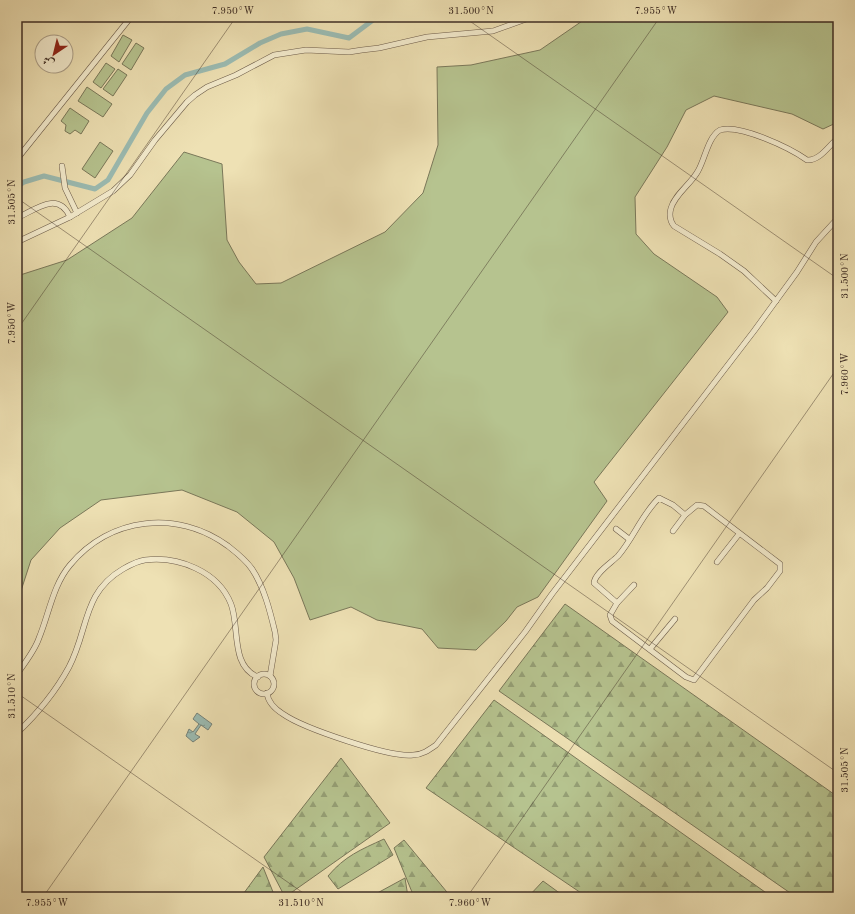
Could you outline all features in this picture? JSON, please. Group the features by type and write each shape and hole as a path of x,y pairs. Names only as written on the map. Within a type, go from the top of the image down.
{"street":[{"path":"17,158 131,17"},
{"path":"17,242 70,217 119,187 172,119 195,95 207,87 236,75 274,55 306,50 349,52 368,50 427,37 494,32 532,17"},
{"path":"776,301 725,257 674,226 670,218 672,205 695,176 715,136 720,130 731,130 768,139 782,144 807,160 817,158 838,138"},
{"path":"62,166 65,188 77,213"},
{"path":"17,218 49,203 60,204 66,209 70,217"},
{"path":"267,693 268,700 283,715 307,726 381,752 414,756 423,753 436,745 525,632 776,301 806,260 816,242 838,218"},
{"path":"617,603 595,586 594,580 619,555 659,498 673,504 685,515"},
{"path":"634,585 617,603 610,615 612,621 686,677 694,680 754,600 767,588 780,571 780,564 704,506 697,505 685,515 673,531"},
{"path":"17,674 39,639 61,578 82,552 104,536 135,525 168,522 201,531 217,538 242,557 252,568 259,580 275,632 276,640 270,676 274,684 272,690 267,693 261,693 256,688 255,682 258,676"},
{"path":"616,529 629,539"},
{"path":"717,562 739,534"},
{"path":"17,733 35,715 57,687 69,668 78,649 91,605 103,584 114,574 141,560 164,559 188,565 205,573 220,586 232,609 236,626 239,653 243,665 250,674 258,676 263,674 270,676"},
{"path":"650,649 675,619"}],"green space":[{"path":"588,17 838,17 838,122 823,129 792,114 714,96 686,110 667,147 635,197 636,234 654,254 717,297 728,312 594,482 607,501 538,597 517,607 506,621 476,650 438,648 422,629 377,620 351,607 310,620 294,578 274,542 237,512 182,490 101,500 60,528 31,560 17,603 17,276 67,260 132,218 184,152 222,164 227,240 239,262 256,284 281,283 385,232 423,193 438,145 437,67 471,65 540,50"},
{"path":"123,35 132,40 119,62 111,56"},
{"path":"136,43 144,48 131,70 122,64"},
{"path":"106,63 115,69 101,88 93,82"},
{"path":"118,69 127,75 113,96 103,89"},
{"path":"87,87 112,104 103,117 78,101"},
{"path":"70,108 89,121 81,134 75,130 70,134 65,131 66,125 61,121"},
{"path":"100,142 113,151 95,178 82,169"},
{"path":"565,604 838,797 838,897 796,897 499,691"},
{"path":"494,700 772,897 587,897 426,788"},
{"path":"341,758 390,823 285,897 264,857"},
{"path":"384,839 393,855 338,889 328,876 334,869 353,854"},
{"path":"404,840 451,897 414,897 394,848"},
{"path":"263,867 275,897 241,897"},
{"path":"405,878 408,897 370,897"},
{"path":"543,881 565,897 528,897"}],"water":[{"path":"197,713 212,724 208,730 201,725 195,734 200,737 193,742 186,736 189,729 193,732 199,724 193,719"}],"waterway":[{"path":"17,187 24,182 44,176 95,189 108,180 147,113 166,89 185,75 225,64 260,43 281,34 307,29 349,38 377,17"}]}
